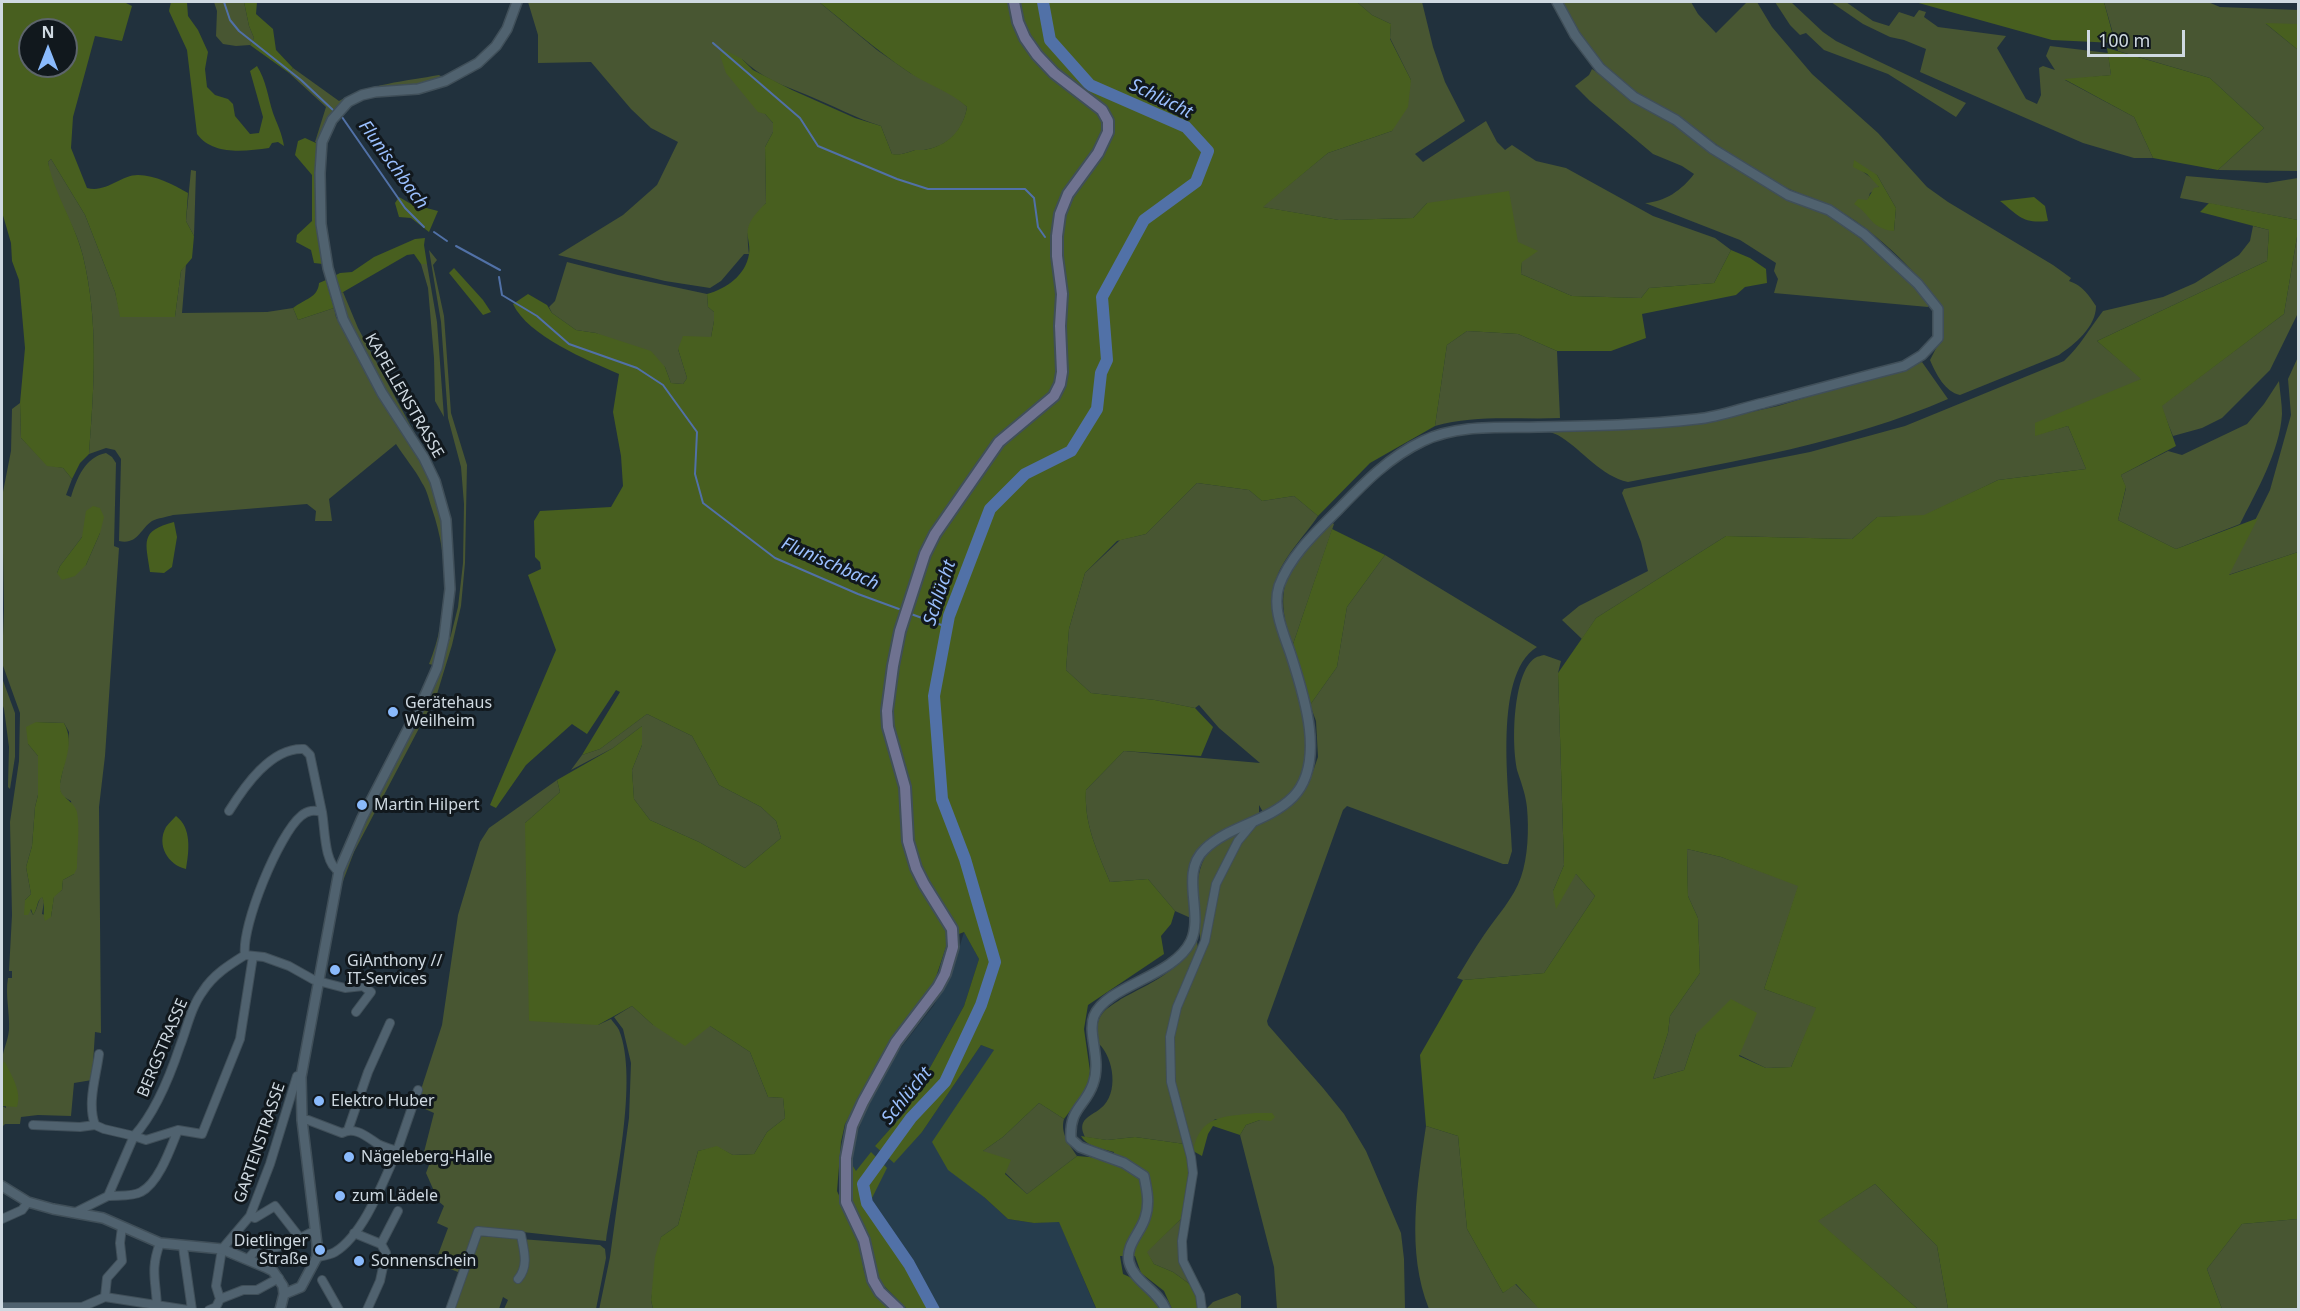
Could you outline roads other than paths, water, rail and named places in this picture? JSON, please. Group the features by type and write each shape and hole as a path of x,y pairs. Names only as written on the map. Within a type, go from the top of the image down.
{"main road":[{"path":"899,1310 880,1292 873,1280 864,1240 846,1202 846,1158 852,1126 863,1102 896,1042 938,987 945,974 953,947 952,929 916,868 908,841 905,787 888,727 888,702 893,666 900,631 925,554 934,534 999,442 1054,396 1060,384 1062,294 1056,236 1060,214 1068,194 1098,153 1108,132 1108,120 1102,110 1054,73 1037,55 1025,38 1018,22 1014,2"}],"street":[{"name":"KAPELLENSTRASSE","path":"339,871 362,818 437,668 444,638 450,589 446,520 435,481 424,458 382,393 343,319 328,268 321,224 322,142 332,120 348,102 375,92 418,89 445,81 478,63 496,46 507,29 517,2"},
{"path":"1166,1310 1160,1298 1132,1272 1128,1258 1145,1218 1148,1194 1144,1176 1124,1163 1080,1148 1071,1139 1070,1124 1077,1108 1093,1086 1098,1063 1093,1037 1094,1016 1104,1003 1119,992 1177,960 1190,943 1196,924 1192,891 1194,872 1201,852 1213,842 1232,831 1252,824 1294,796 1307,777 1311,756 1309,722 1278,617 1278,589 1290,563 1378,469 1424,440 1470,429 1626,425 1701,419 1904,366 1923,355 1938,338 1938,309 1918,285 1871,241 1829,210 1788,195 1713,149 1676,120 1634,97 1600,68 1575,35 1557,2"},
{"path":"228,811 258,773 271,761 293,749 304,749 310,755 329,861 333,868 339,871 302,1077 302,1120 317,1257 302,1287 284,1294"},
{"path":"33,1125 80,1127 95,1125 146,1140 178,1130 202,1134 240,1039 249,955 244,947 259,893 287,831 306,812 313,810 322,812"},
{"path":"1202,1310 1200,1295 1183,1261 1182,1241 1193,1173 1191,1157 1171,1082 1170,1037 1177,1007 1205,941 1216,884 1238,841 1252,824"},
{"path":"249,955 289,966 315,980 345,988 363,986 371,992 356,1012"},
{"name":"BERGSTRASSE","path":"108,1196 134,1136 143,1126 158,1096 202,992 226,967 249,955"},
{"path":"348,1130 368,1072 390,1023"},
{"path":"95,1125 92,1103 99,1054"},
{"name":"GARTENSTRASSE","path":"222,1249 250,1216 270,1164 297,1076 302,1077"},
{"path":"317,1257 334,1253 354,1233 378,1194 397,1151 418,1090"},
{"path":"302,1120 342,1132 348,1130 364,1134 377,1143 397,1151"},
{"path":"76,1212 108,1196 138,1193 144,1190 164,1163 178,1130"},
{"path":"2,1186 28,1202 103,1218 160,1244 222,1249 248,1259 273,1271 279,1278 284,1294 280,1310"},
{"path":"2,1220 22,1210 28,1202"},
{"path":"250,1216 255,1218 275,1206 300,1238"},
{"path":"381,1244 398,1211"},
{"path":"105,1297 107,1278 122,1261 120,1243 122,1227"},
{"path":"450,1310 478,1231 520,1235 526,1261 523,1274 518,1279"},
{"path":"248,1259 255,1251 287,1245 316,1232"},
{"path":"354,1233 381,1244 386,1253 380,1281 367,1310"},
{"path":"157,1307 153,1276 154,1259 160,1244"},
{"path":"2,1307 82,1307 105,1297 157,1307 190,1310 183,1247"},
{"path":"220,1299 216,1286 222,1249"},
{"path":"209,1310 216,1307 220,1299 243,1290 257,1290 279,1278"},
{"path":"322,1280 339,1310"}],"waterway":[{"name":"Flunischbach","path":"224,2 230,20 239,31 301,80 333,110"},
{"name":"Schlücht","path":"934,1310 909,1264 867,1203 863,1184 911,1118 945,1082 981,1005 995,962 965,859 942,799 934,696 949,616 990,509 1025,474 1071,451 1097,409 1101,373 1107,360 1102,297 1144,220 1196,182 1208,151 1186,127 1090,85 1050,40 1043,2"},
{"path":"713,43 800,118 818,146 897,179 928,189 1025,189 1034,198 1038,227 1045,237"},
{"name":"Flunischbach","path":"342,117 405,208 424,227"},
{"name":"Flunischbach","path":"434,232 447,241"},
{"name":"Flunischbach","path":"456,246 500,270"},
{"name":"Flunischbach","path":"499,277 502,295 537,316 569,344 637,368 663,385 697,432 695,474 703,503 775,558 899,609"},
{"name":"Flunischbach","path":"911,614 947,627"}],"place":[{"name":"Gerätehaus Weilheim","path":"393,712"},
{"name":"Martin Hilpert","path":"362,805"},
{"name":"GiAnthony // IT-Services","path":"335,970"},
{"name":"Elektro Huber","path":"319,1101"},
{"name":"Nägeleberg-Halle","path":"349,1157"},
{"name":"zum Lädele","path":"340,1196"},
{"name":"Dietlinger Straße","path":"320,1250"},
{"name":"Sonnenschein","path":"359,1261"}]}
